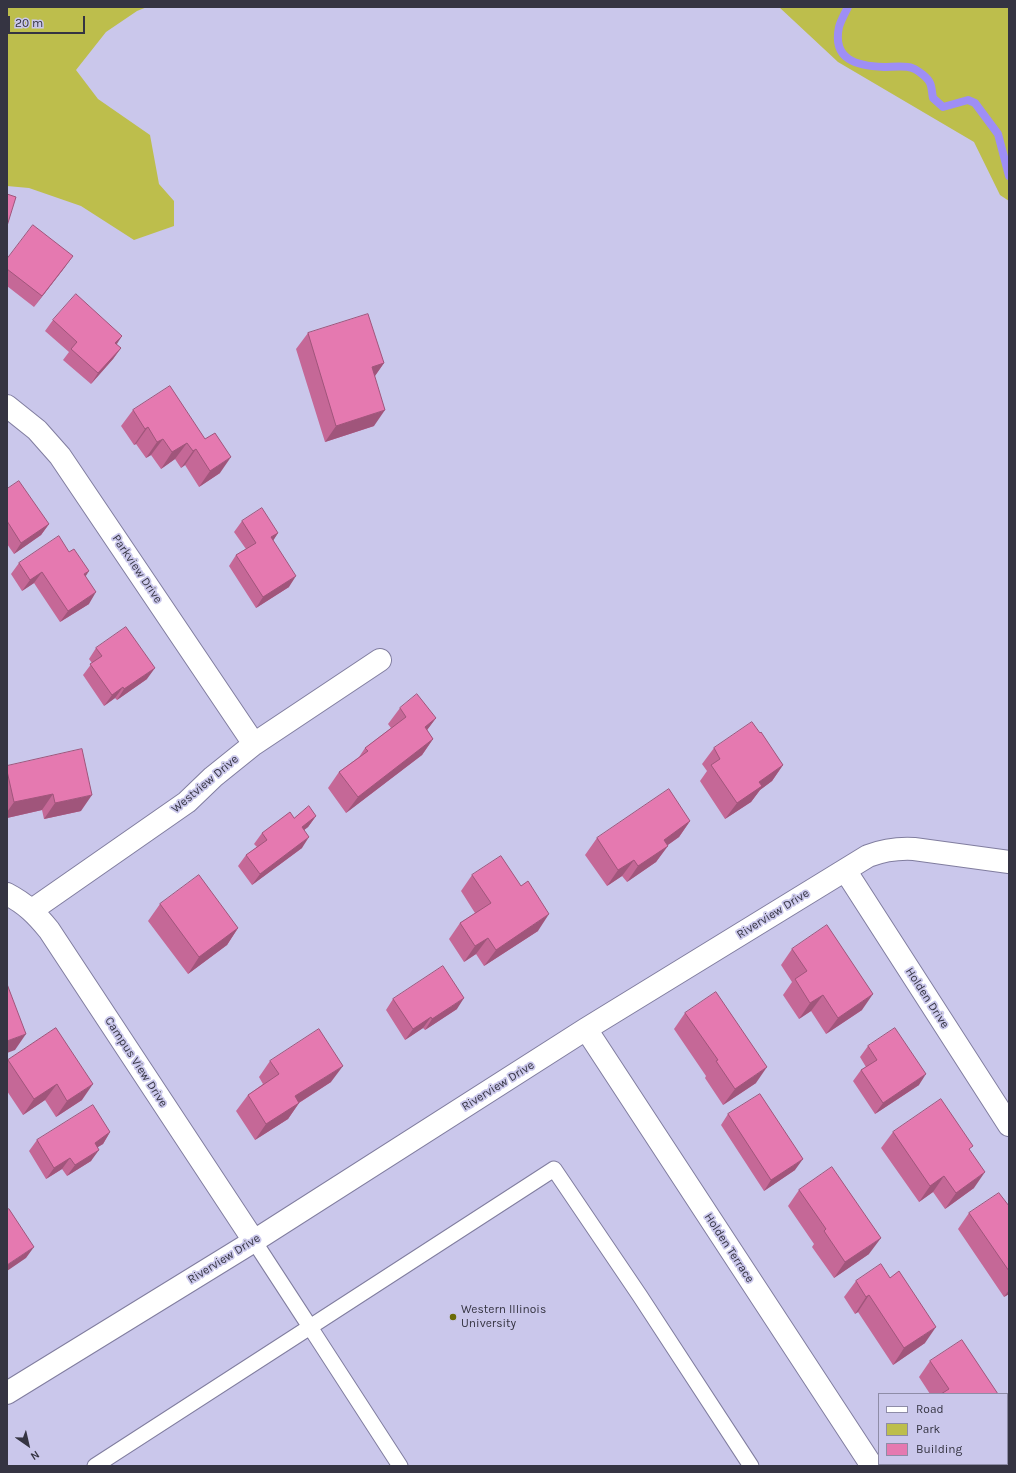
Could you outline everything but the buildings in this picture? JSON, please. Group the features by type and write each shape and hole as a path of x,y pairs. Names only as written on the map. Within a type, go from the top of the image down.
{"street":[{"name":"Parkview Drive","path":"7,406 37,430 60,456 254,744"},
{"name":"Westview Drive","path":"32,910 187,802 213,777 254,744 380,660"},
{"name":"Riverview Drive","path":"7,1393 254,1240 586,1029 868,856 898,848 1009,862"},
{"name":"Holden Drive","path":"845,870 1009,1125"},
{"name":"Campus View Drive","path":"7,894 22,902 32,910 49,930 254,1240"},
{"name":"Holden Terrace","path":"586,1029 872,1466"}],"lane":[{"path":"95,1466 554,1168 751,1466"},
{"path":"254,1240 400,1466"}],"green space":[{"path":"7,7 147,7 137,11 106,32 76,70 98,99 150,135 159,184 174,201 174,226 134,240 81,206 29,188 7,186"},
{"path":"779,7 1009,7 1009,201 1000,195 974,142 838,62"}],"waterway":[{"path":"848,7 839,27 839,47 843,54 856,63 865,65 884,67 898,66 914,69 929,81 933,98 943,107 968,100 975,103 998,134 1009,176"}],"place":[{"name":"Western Illinois University","path":"453,1317"}]}
